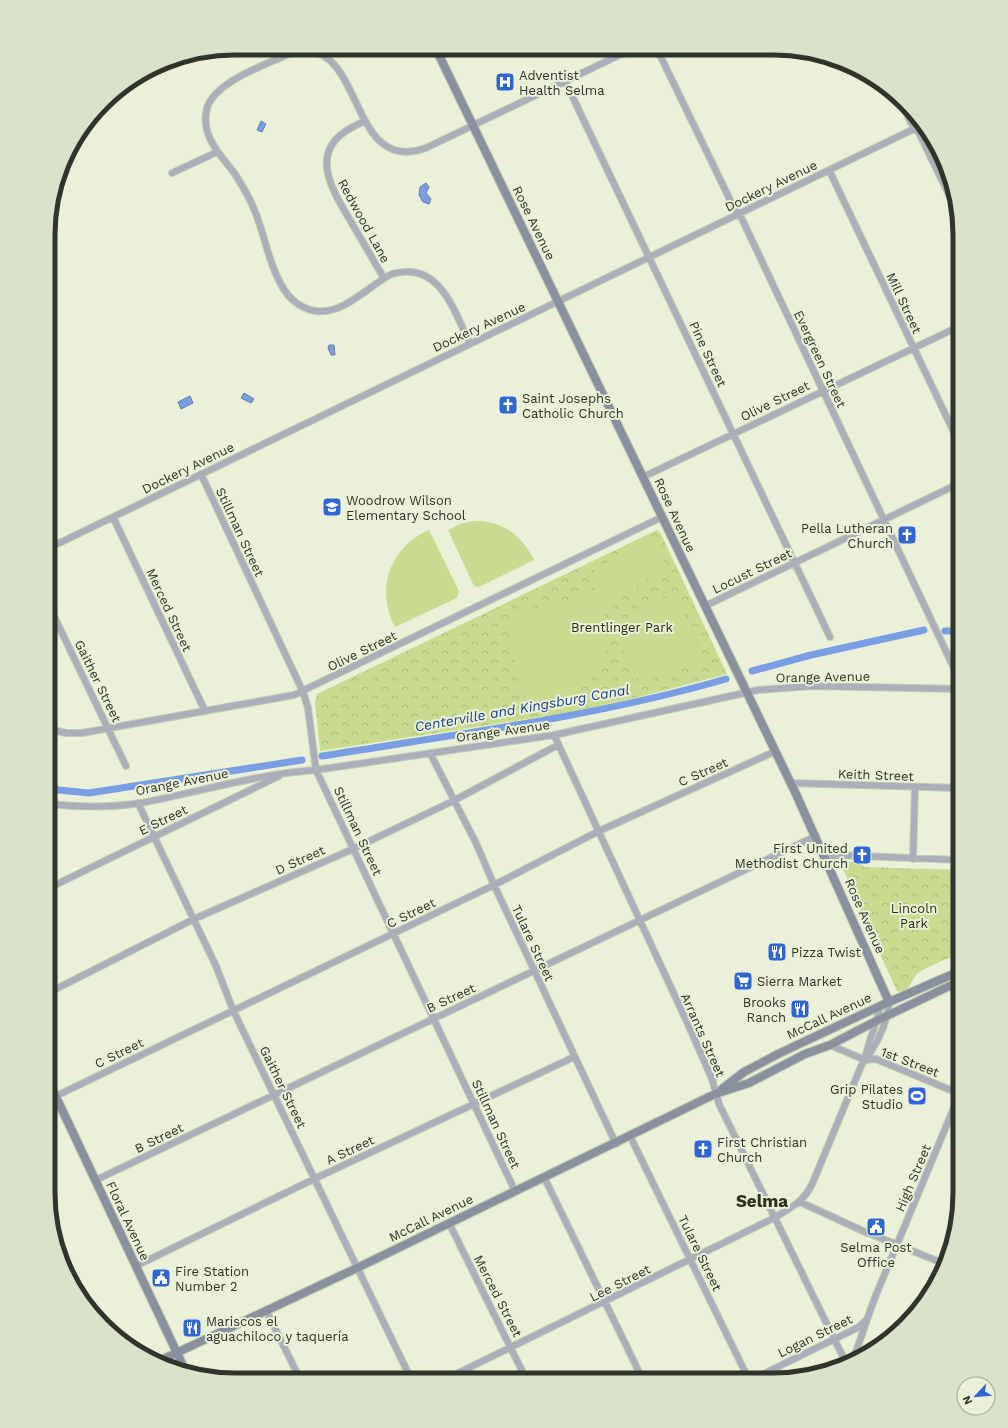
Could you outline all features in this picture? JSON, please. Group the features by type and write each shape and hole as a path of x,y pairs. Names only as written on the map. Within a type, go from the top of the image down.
{"street":[{"path":"283,55 230,82 213,96 208,108 206,125 209,137 217,152 236,176 249,197 284,289 295,301 314,310 333,309 345,304 384,278 400,271 416,272 432,279 445,293 470,344"},
{"path":"320,55 333,62 342,73 365,121 379,142 394,150 405,152 421,149 620,55"},
{"name":"Rose Avenue","path":"439,55 776,751 827,859 887,998"},
{"name":"Evergreen Street","path":"660,55 823,390 953,666"},
{"name":"Pine Street","path":"565,82 650,257 830,637"},
{"name":"Redwood Lane","path":"365,121 346,130 337,139 328,157 327,171 334,192 384,278"},
{"name":"Dockery Avenue","path":"55,545 918,127"},
{"path":"919,129 948,193"},
{"path":"172,173 217,152"},
{"name":"Mill Street","path":"829,170 953,430"},
{"name":"Olive Street","path":"643,477 953,329"},
{"name":"Stillman Street","path":"201,474 303,692 308,708 316,770 516,1191"},
{"name":"Locust Street","path":"705,606 953,486"},
{"name":"Merced Street","path":"113,517 205,711"},
{"name":"Olive Street","path":"55,730 73,734 109,729 205,711 287,698 303,692 662,517"},
{"name":"Gaither Street","path":"55,618 126,766"},
{"name":"Orange Avenue","path":"55,805 77,807 138,803 288,772 316,770 554,735 747,692 812,686 953,689"},
{"name":"Arrants Street","path":"554,735 712,1079 719,1104 844,1358"},
{"name":"D Street","path":"55,989 194,919 354,849 453,800 558,745"},
{"name":"C Street","path":"56,1096 394,934 599,831 776,751"},
{"name":"Tulare Street","path":"430,753 476,843 494,885 616,1144"},
{"name":"E Street","path":"55,885 288,772"},
{"name":"Keith Street","path":"791,783 953,788"},
{"path":"913,858 915,787"},
{"name":"Gaither Street","path":"138,803 216,966 233,1010 408,1373"},
{"name":"B Street","path":"96,1180 816,836"},
{"path":"827,859 837,855 953,860"},
{"name":"McCall Avenue","path":"887,998 953,974"},
{"name":"McCall Avenue","path":"164,1358 616,1144 715,1094 749,1083 805,1054 830,1045 878,1020 953,984"},
{"path":"887,998 880,1006 878,1020 867,1048 865,1060 813,1182 807,1195 800,1202 896,1245 939,1262"},
{"path":"865,1060 874,1050 888,1016 887,998"},
{"name":"McCall Avenue","path":"715,1094 744,1072 784,1051 880,1006"},
{"name":"1st Street","path":"830,1045 865,1060 876,1059 953,1091"},
{"name":"A Street","path":"136,1266 314,1179 574,1057"},
{"name":"Floral Avenue","path":"56,1096 183,1365"},
{"name":"High Street","path":"856,1352 863,1336 866,1320 896,1245 953,1111"},
{"name":"Tulare Street","path":"630,1136 747,1373"},
{"path":"544,1177 640,1373"},
{"name":"Lee Street","path":"459,1373 606,1302 774,1218 800,1202"},
{"name":"Merced Street","path":"449,1223 523,1373"},
{"path":"266,1310 297,1373"},
{"name":"Logan Street","path":"764,1373 859,1327 866,1320"}],"green space":[{"path":"473,521 493,523 510,531 523,543 534,560 479,587 474,586 448,530 460,524"},
{"path":"429,530 459,591 457,598 395,627 389,613 386,598 390,571 396,558 404,547 416,537"},
{"name":"Brentlinger Park","path":"657,530 660,532 727,674 635,698 567,713 320,751 315,702 317,694"},
{"path":"653,538 668,570 636,585 637,589 603,606 606,620 606,647 602,660 587,683 577,692 526,703 506,622 510,615 596,593 594,588 602,584 594,569 621,556 620,553"},
{"path":"677,596 703,657 698,665 634,680 627,665 624,651 624,637 629,624 647,605 661,599"},
{"name":"Lincoln Park","path":"846,862 860,862 864,867 953,870 953,956 917,974 905,991 897,991 864,919 842,866"}],"water":[{"path":"261,121 266,124 262,132 257,130"},
{"path":"426,183 429,187 426,193 431,199 429,204 423,202 419,195 420,187"},
{"path":"329,345 334,345 335,355 331,355 328,348"},
{"path":"244,393 254,399 251,403 241,398"},
{"path":"190,396 193,403 181,409 178,402"}],"waterway":[{"name":"Centerville and Kingsburg Canal","path":"752,671 811,655 924,630"},
{"name":"Centerville and Kingsburg Canal","path":"945,631 953,631"},
{"name":"Centerville and Kingsburg Canal","path":"322,756 525,724 626,704 726,679"},
{"name":"Centerville and Kingsburg Canal","path":"55,790 89,793 302,760"}],"place":[{"name":"Adventist Health Selma","path":"505,82"},
{"name":"Saint Josephs Catholic Church","path":"508,405"},
{"name":"Woodrow Wilson Elementary School","path":"332,507"},
{"name":"Pella Lutheran Church","path":"907,535"},
{"name":"First United Methodist Church","path":"862,855"},
{"name":"Pizza Twist","path":"777,952"},
{"name":"Sierra Market","path":"743,981"},
{"name":"Brooks Ranch","path":"800,1009"},
{"name":"Grip Pilates Studio","path":"917,1096"},
{"name":"First Christian Church","path":"703,1149"},
{"name":"Selma Post Office","path":"876,1227"},
{"name":"Fire Station Number 2","path":"161,1278"},
{"name":"Mariscos el aguachiloco y taquería","path":"192,1328"}],"district":[{"name":"Selma","path":"762,1201"}]}
